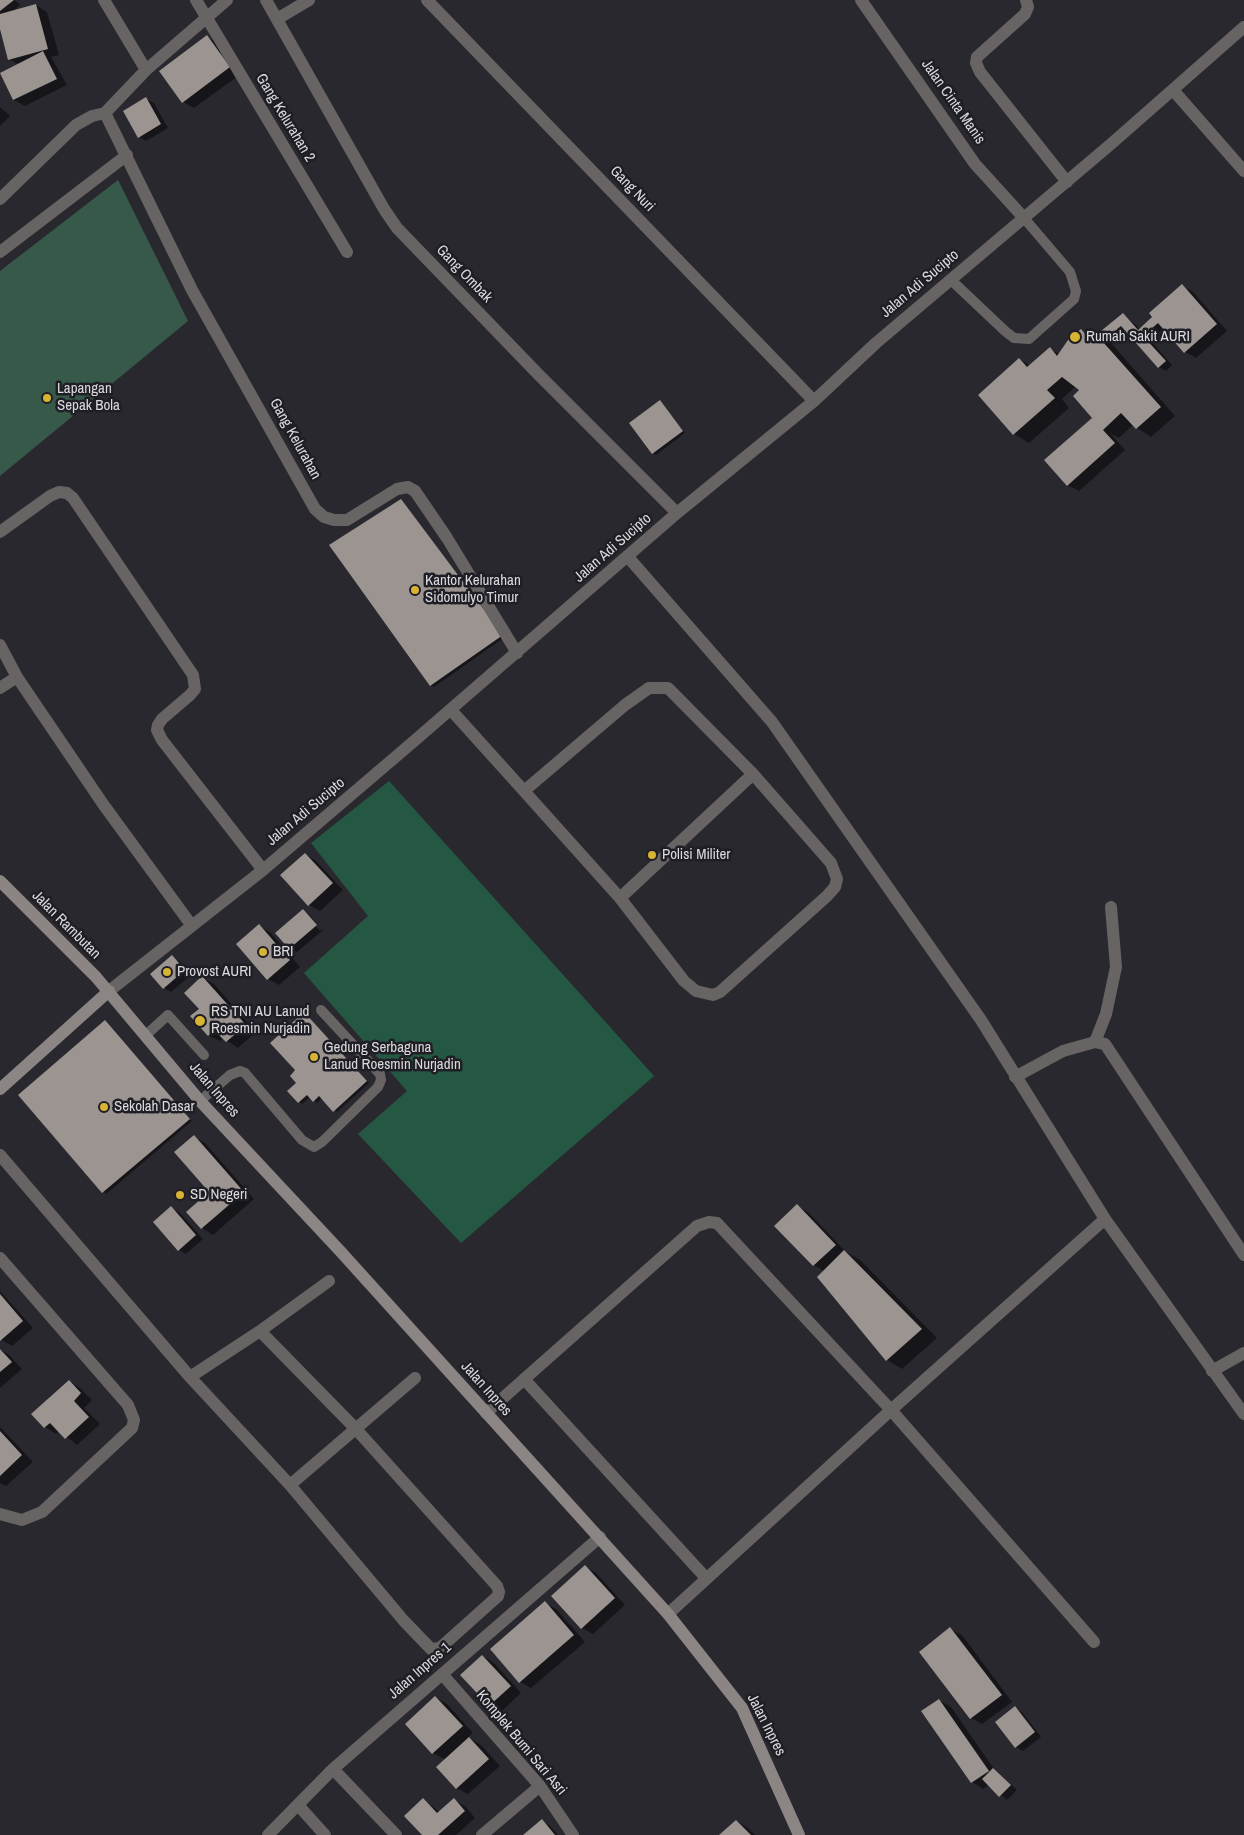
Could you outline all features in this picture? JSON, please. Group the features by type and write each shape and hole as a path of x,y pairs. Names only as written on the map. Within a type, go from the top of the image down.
{"main road":[{"name":"Jalan Rambutan","path":"0,881 109,992"},
{"name":"Jalan Inpres","path":"109,992 200,1101 342,1252 668,1614 742,1708 799,1835"},
{"name":"Jalan Adi Sucipto","path":"0,1089 109,992"}],"street":[{"path":"104,0 146,70"},
{"name":"Gang Kelurahan 2","path":"196,0 347,252"},
{"path":"0,199 76,125 92,116 105,113 146,70 227,0"},
{"name":"Gang Ombak","path":"266,0 397,228 538,374 677,513"},
{"path":"277,20 309,0"},
{"name":"Gang Nuri","path":"427,0 814,401"},
{"path":"1026,0 1028,7 1025,14 977,56 976,63 980,72 1067,182"},
{"name":"Jalan Cinta Manis","path":"866,2 975,164 1024,218"},
{"name":"Jalan Adi Sucipto","path":"109,992 263,870 451,710 677,513 814,401 876,343 1067,182 1244,27"},
{"path":"1172,90 1244,171"},
{"name":"Gang Kelurahan","path":"105,113 128,155 192,290 315,509 324,517 334,520 347,520 397,489 408,487 415,491 447,538 517,653"},
{"path":"0,252 128,155"},
{"path":"0,532 50,496 59,492 67,493 73,498 193,675 195,689 162,719 158,725 157,730 162,740 263,870"},
{"path":"628,557 772,722 975,1012 1105,1219 1244,1414"},
{"path":"0,646 17,677 103,804 192,926"},
{"path":"0,688 17,677"},
{"path":"451,710 620,898 684,981 696,992 713,995 720,992 828,896 835,887 837,873 831,863 753,774 668,688 649,688 625,705 524,791"},
{"path":"620,898 753,774"},
{"path":"1095,1042 1106,1014 1116,967 1111,907"},
{"path":"1015,1077 1063,1051 1095,1042 1105,1044 1244,1255"},
{"path":"0,1155 190,1377 290,1485 404,1621 431,1649 440,1648 498,1596 498,1589 355,1428 260,1331"},
{"path":"668,1614 891,1410 1105,1219"},
{"path":"486,1413 697,1226 709,1222 717,1223 891,1410 1094,1642"},
{"path":"0,1258 128,1405 134,1420 132,1428 42,1512 22,1520 0,1514"},
{"path":"190,1377 260,1331 329,1281"},
{"path":"1212,1371 1244,1353"},
{"path":"290,1485 415,1378"},
{"path":"524,1379 706,1578"},
{"name":"Jalan Inpres 1","path":"268,1835 333,1769 600,1538"},
{"name":"Komplek Bumi Sari Asri","path":"442,1674 540,1786 573,1835"},
{"path":"333,1769 396,1835"},
{"path":"482,1835 540,1786"},
{"path":"298,1806 325,1835"}],"lane":[{"path":"950,279 1005,331 1021,340 1029,339 1074,299 1076,291 1070,272 1024,218"},
{"path":"200,1101 230,1075 240,1071 245,1073 302,1140 314,1147 322,1142 378,1087 381,1080 380,1074 321,1010"},
{"path":"146,1035 168,1015 204,1055"}],"green space":[{"name":"Lapangan Sepak Bola","path":"118,180 188,321 0,476 0,271"},
{"path":"389,781 654,1076 461,1243 358,1134 407,1091 304,973 368,916 311,843"}],"building":[{"path":"0,0 14,0 0,11"},
{"path":"36,4 48,49 8,60 0,29 0,14"},
{"path":"207,35 230,67 182,103 159,71"},
{"path":"43,51 57,79 13,100 0,73"},
{"path":"146,97 161,124 138,138 123,111"},
{"path":"1182,284 1217,324 1184,353 1158,323 1143,336 1166,361 1158,368 1121,326 1103,342 1161,407 1136,429 1121,413 1103,430 1115,443 1067,486 1044,460 1092,418 1073,396 1079,390 1062,377 1047,390 1055,398 1013,435 978,395 1019,358 1027,367 1050,347 1057,356 1068,340 1081,329 1090,340 1123,313 1138,330 1152,317 1149,313"},
{"path":"660,400 683,431 652,454 629,423"},
{"name":"Kantor Kelurahan Sidomulyo Timur","path":"401,499 503,635 430,686 329,545"},
{"path":"305,853 333,883 308,906 280,875"},
{"path":"303,909 317,925 289,949 275,933"},
{"name":"BRI","path":"259,924 290,960 267,980 236,944"},
{"name":"Provost AURI","path":"172,955 185,970 163,989 150,974"},
{"path":"202,976 246,1025 226,1042 214,1030 208,1036 190,1016 199,1009 184,993"},
{"name":"Gedung Serbaguna Lanud Roesmin Nurjadin","path":"304,1012 367,1081 333,1112 319,1096 313,1102 307,1095 298,1103 287,1091 296,1083 290,1076 295,1070 270,1043"},
{"name":"Sekolah Dasar","path":"105,1020 190,1119 102,1193 18,1095"},
{"path":"194,1135 244,1192 201,1229 186,1212 209,1192 174,1152"},
{"path":"797,1204 836,1245 813,1266 774,1226"},
{"path":"171,1206 196,1235 178,1251 153,1222"},
{"path":"844,1250 922,1329 886,1361 817,1277"},
{"path":"0,1294 23,1321 0,1341"},
{"path":"0,1349 12,1362 0,1372"},
{"path":"69,1380 81,1393 74,1401 89,1417 65,1439 50,1423 44,1428 31,1414"},
{"path":"0,1431 22,1455 0,1476"},
{"path":"585,1565 615,1598 581,1629 551,1596"},
{"path":"545,1601 574,1635 519,1683 490,1649"},
{"path":"950,1627 1002,1695 970,1719 919,1652"},
{"path":"482,1655 511,1686 489,1706 460,1675"},
{"path":"435,1696 463,1726 432,1754 405,1724"},
{"path":"939,1699 989,1771 971,1783 921,1711"},
{"path":"1015,1706 1035,1732 1015,1748 995,1722"},
{"path":"469,1737 489,1759 456,1789 436,1767"},
{"path":"993,1768 1011,1785 999,1797 982,1779"},
{"path":"423,1798 437,1813 454,1798 465,1811 438,1835 422,1835 404,1816"},
{"path":"542,1819 555,1835 523,1835"},
{"path":"736,1820 751,1835 719,1835"}],"place":[{"name":"Rumah Sakit AURI","path":"1075,337"},
{"name":"Lapangan Sepak Bola","path":"47,398"},
{"name":"Kantor Kelurahan Sidomulyo Timur","path":"415,590"},
{"name":"Polisi Militer","path":"652,855"},
{"name":"BRI","path":"263,952"},
{"name":"Provost AURI","path":"167,972"},
{"name":"RS TNI AU Lanud Roesmin Nurjadin","path":"200,1021"},
{"name":"Gedung Serbaguna Lanud Roesmin Nurjadin","path":"314,1057"},
{"name":"Sekolah Dasar","path":"104,1107"},
{"name":"SD Negeri","path":"180,1195"}]}
